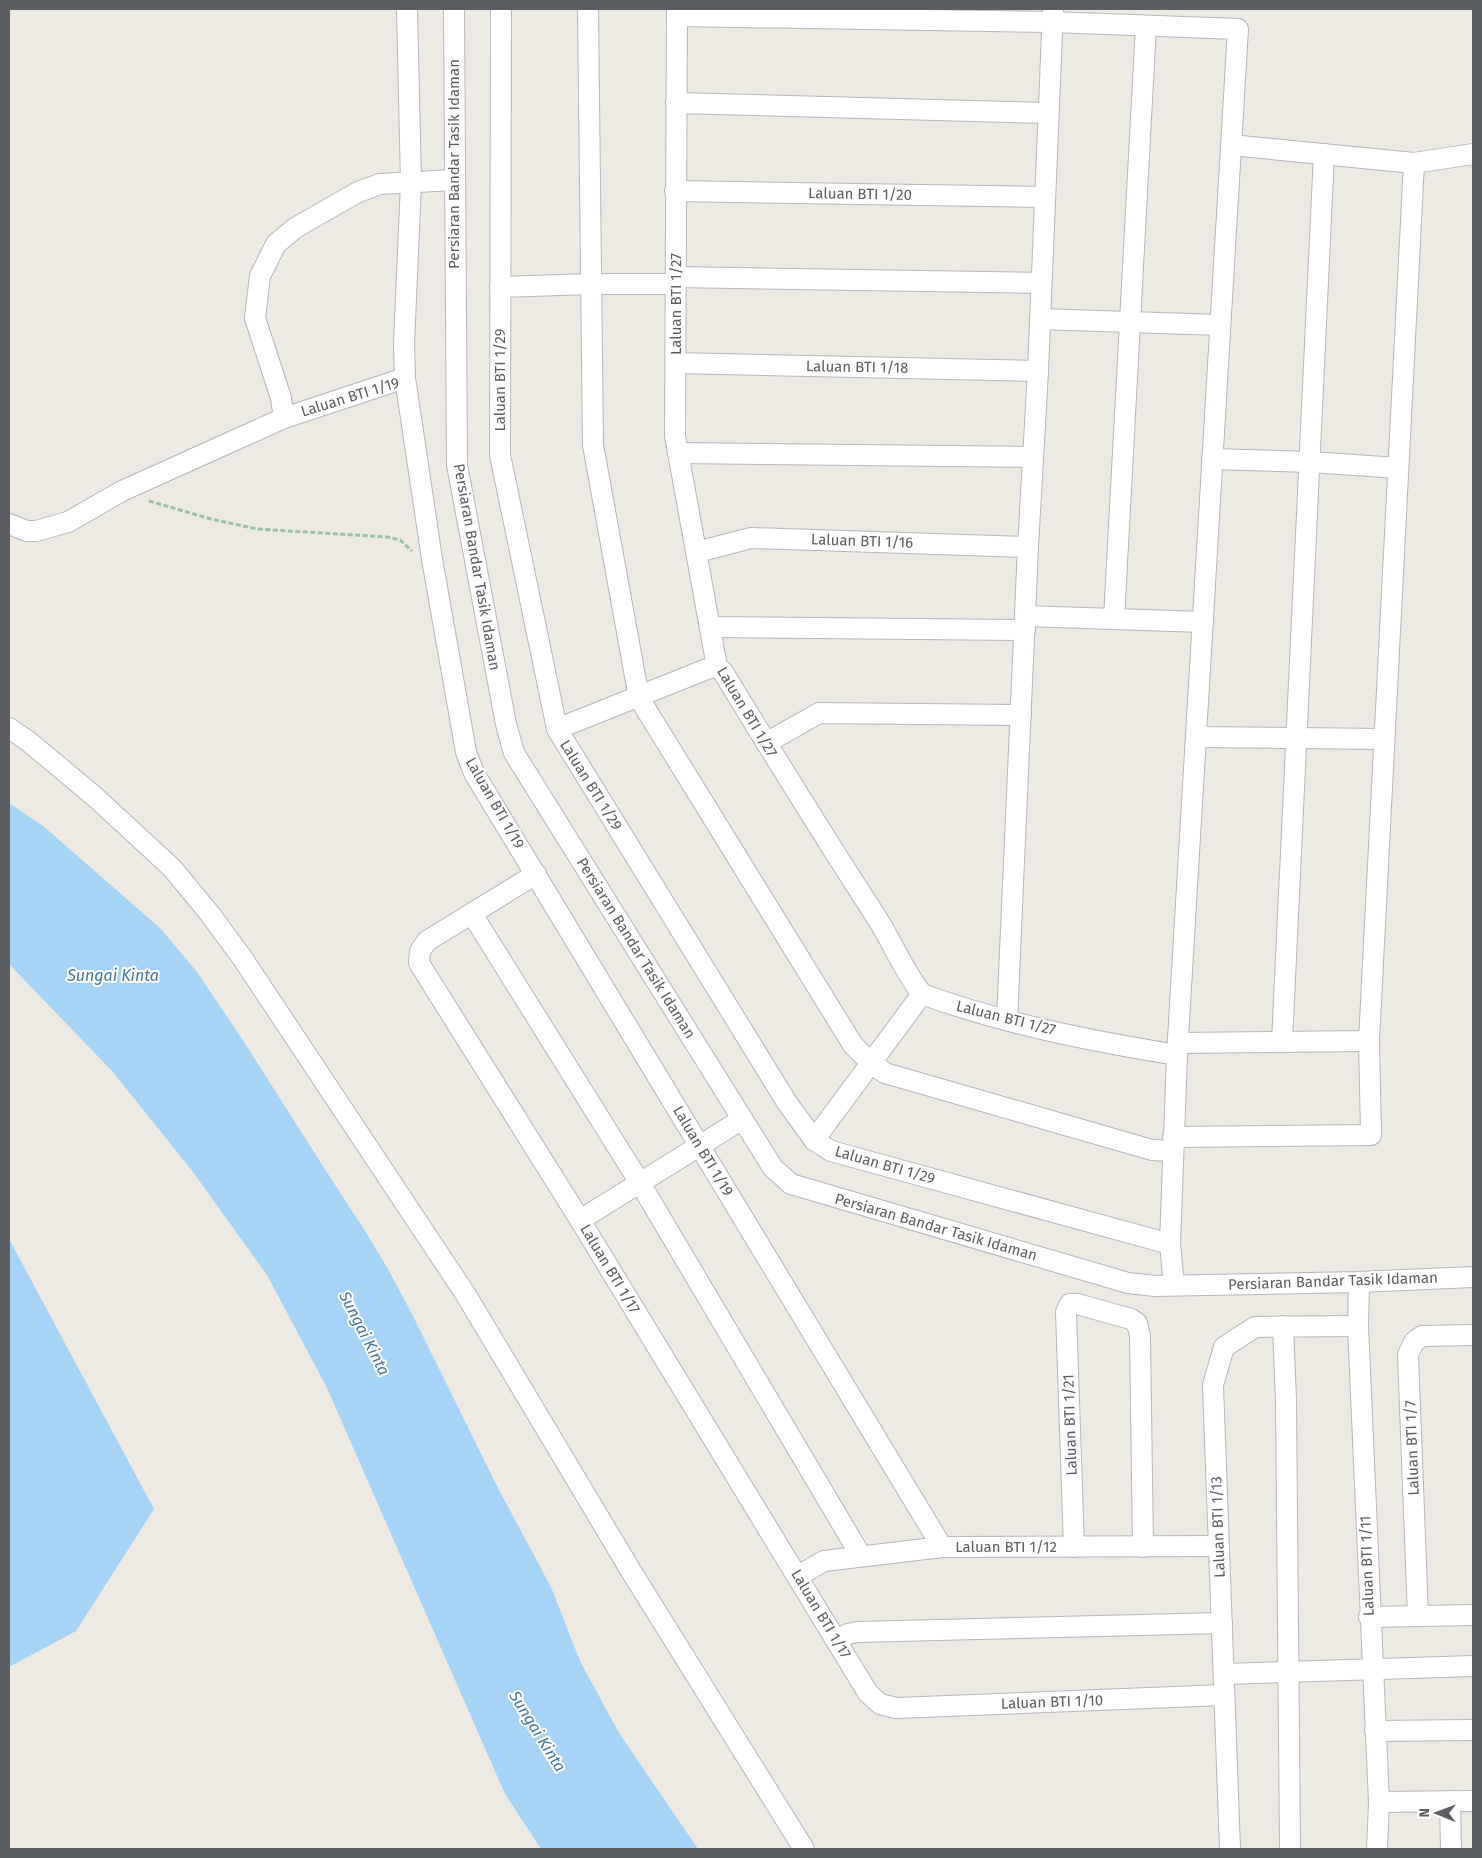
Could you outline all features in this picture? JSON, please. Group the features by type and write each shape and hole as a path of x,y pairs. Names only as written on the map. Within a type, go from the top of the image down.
{"street":[{"path":"405,378 404,344 411,183 407,9"},
{"name":"Persiaran Bandar Tasik Idaman","path":"454,9 457,465 506,724 514,753 773,1168 791,1184 1128,1283 1174,1285 1359,1282 1473,1277"},
{"name":"Laluan BTI 1/29","path":"500,9 500,455 557,730 786,1101 814,1140 831,1151 1170,1244"},
{"path":"588,9 593,445 639,698 853,1046 871,1062 885,1073 1152,1150 1173,1144 1371,1135 1369,1041 1414,162"},
{"path":"677,12 1053,15 1146,26 1238,29 1173,1144 1170,1244 1174,1285"},
{"name":"Laluan BTI 1/27","path":"677,12 675,436 717,667 723,672 878,921 913,983 922,994 1007,1020 1107,1043 1178,1049 1282,1042 1369,1041"},
{"path":"1007,1020 1053,15"},
{"path":"1114,619 1146,26"},
{"path":"676,103 1048,113"},
{"path":"1231,145 1414,162 1473,154"},
{"path":"1282,1042 1324,154"},
{"path":"284,418 281,398 255,318 260,276 276,244 295,228 358,192 380,184 454,180"},
{"name":"Laluan BTI 1/20","path":"675,191 1044,197"},
{"path":"500,287 676,280 1041,282"},
{"path":"1040,320 1220,325"},
{"name":"Laluan BTI 1/18","path":"676,363 1038,372"},
{"name":"Laluan BTI 1/19","path":"9,524 27,531 36,531 68,522 134,486 284,418 405,378 432,559 466,752 474,773 942,1547"},
{"path":"678,453 1033,457"},
{"path":"1212,459 1310,462 1398,468"},
{"name":"Laluan BTI 1/16","path":"697,552 751,538 1028,547"},
{"path":"710,627 1025,623 1114,619 1203,622"},
{"path":"557,730 707,669 717,667"},
{"path":"766,743 819,713 1021,715"},
{"path":"9,728 28,741 94,796 172,868 210,914 243,959 466,1295 631,1571 804,1849"},
{"path":"1196,737 1384,739"},
{"name":"Laluan BTI 1/17","path":"536,874 427,941 420,951 419,963 580,1220 868,1693 880,1704"},
{"path":"472,914 640,1183 861,1556"},
{"path":"814,1140 922,994"},
{"path":"580,1220 742,1120"},
{"name":"Laluan BTI 1/11","path":"1359,1282 1358,1326 1369,1617 1379,1802 1377,1849"},
{"name":"Laluan BTI 1/21","path":"1074,1547 1066,1312 1070,1304 1077,1304 1131,1319 1137,1323 1140,1336 1144,1547"},
{"path":"1283,1326 1286,1401 1290,1849"},
{"name":"Laluan BTI 1/13","path":"1230,1849 1213,1385 1224,1347 1254,1327 1358,1326"},
{"name":"Laluan BTI 1/7","path":"1418,1616 1408,1355 1414,1342 1422,1336 1473,1335"},
{"name":"Laluan BTI 1/12","path":"798,1576 824,1561 942,1547 1219,1546"},
{"path":"1369,1617 1473,1615"},
{"path":"836,1640 857,1632 1222,1623"},
{"path":"1224,1674 1473,1666"},
{"name":"Laluan BTI 1/10","path":"880,1704 896,1708 1224,1695"},
{"path":"1375,1731 1473,1730"},
{"path":"1450,1801 1451,1849"},
{"path":"1379,1802 1473,1801"}],"path":[{"path":"134,486 142,498 211,519 257,529 387,537 400,540 422,557 432,559"}],"water":[{"name":"Sungai Kinta","path":"9,803 43,826 160,928 197,972 244,1042 388,1269 499,1490 551,1587 580,1661 619,1733 698,1849 541,1849 505,1794 327,1388 267,1275 193,1172 112,1071 9,964"},
{"path":"9,1239 154,1509 76,1631 9,1667"}]}
